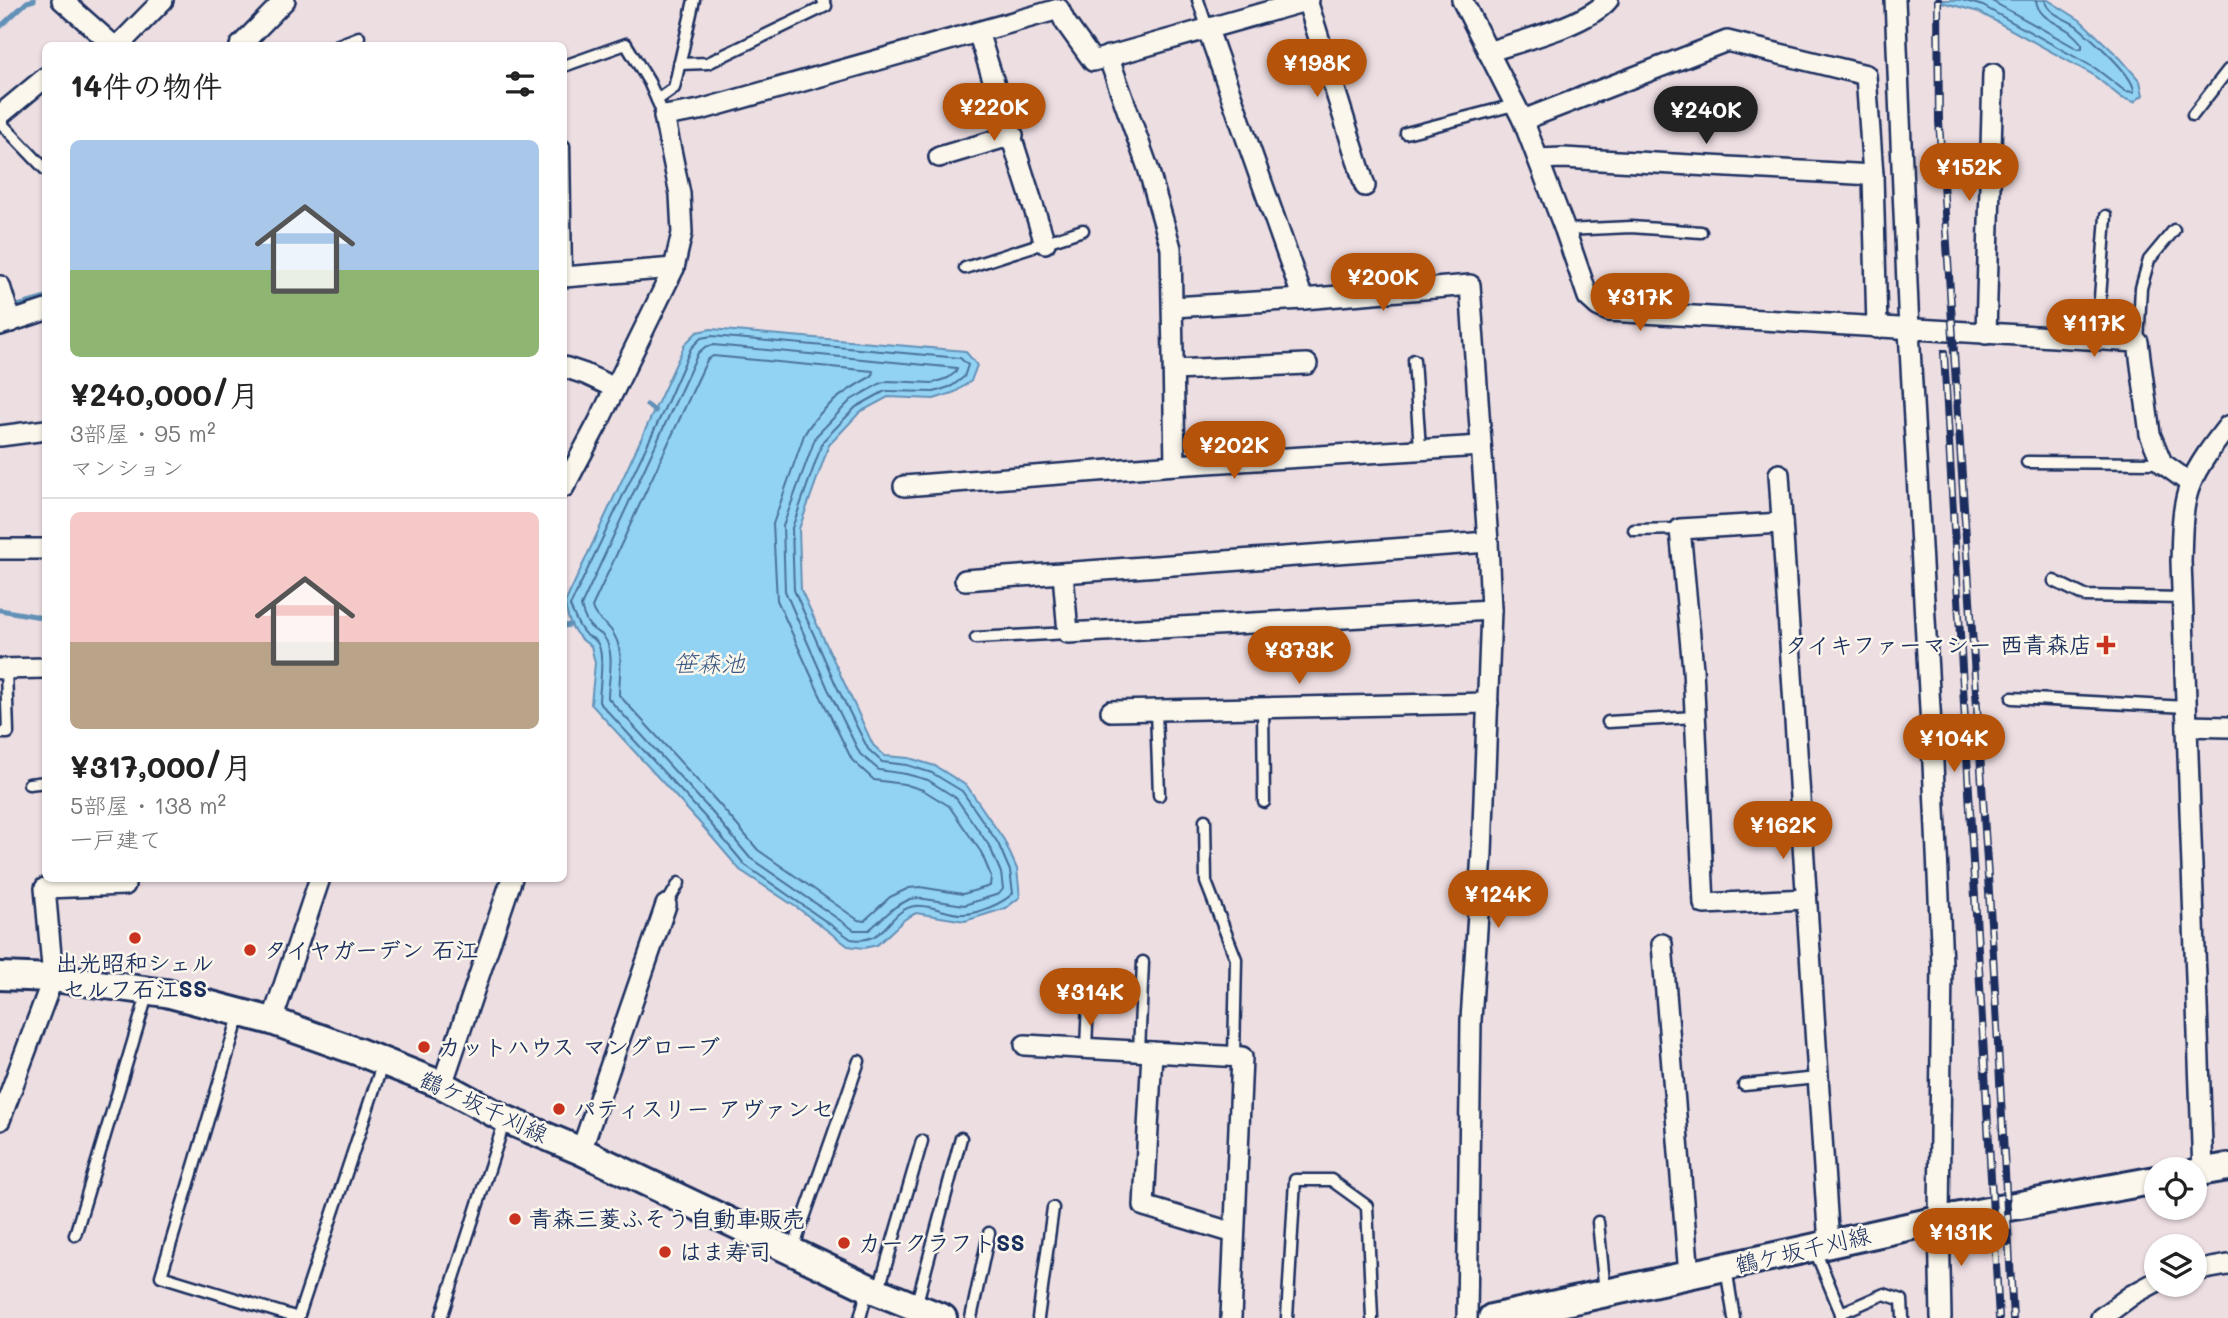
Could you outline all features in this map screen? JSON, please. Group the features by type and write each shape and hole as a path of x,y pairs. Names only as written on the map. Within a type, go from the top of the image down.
{"main road":[{"name":"鶴ケ坂千刈線","path":"0,976 53,978 166,993 272,1021 442,1085 505,1119 873,1289 943,1318"},
{"name":"鶴ケ坂千刈線","path":"1492,1318 1939,1220 2144,1183"}],"street":[{"path":"62,0 111,42"},
{"path":"120,42 163,0"},
{"path":"244,42 285,0"},
{"path":"567,481 674,268 682,233 680,194 661,108 700,110 978,32 1058,4 1065,22 1093,61 1308,0 1365,186"},
{"path":"1462,0 1538,159 1588,297 1598,306 1609,311 2138,342 2150,434 2162,463 2190,483"},
{"path":"1488,52 1557,29 1600,9 1608,0"},
{"path":"1895,0 1942,964 1939,1220 1941,1318"},
{"path":"1207,27 1303,299"},
{"path":"87,42 98,32"},
{"path":"978,32 1013,135 1045,243"},
{"path":"1518,113 1727,41 1866,75 1873,175 1877,328"},
{"path":"1108,56 1148,169 1171,248 1175,465"},
{"path":"1986,334 1993,74"},
{"path":"0,115 42,80"},
{"path":"939,157 1013,135"},
{"path":"1538,159 1563,158 1873,175"},
{"path":"567,277 674,268"},
{"path":"1173,307 1469,285 1491,610 1482,853 1471,1020 1467,1318"},
{"path":"0,286 6,324 42,311"},
{"path":"1174,370 1307,364"},
{"path":"567,368 585,373 615,388"},
{"path":"2208,1171 2181,561 2183,513 2190,483 2228,426"},
{"path":"0,436 42,431"},
{"path":"904,486 1175,465 1481,446"},
{"path":"1779,474 1818,1078 1822,1246"},
{"path":"1782,523 1680,529 1695,718 1704,904 1806,899"},
{"path":"965,580 1488,542"},
{"path":"0,549 42,549"},
{"path":"1063,574 1068,633 1491,610"},
{"path":"3,669 42,668"},
{"path":"1111,711 1488,703"},
{"path":"2187,717 2228,727"},
{"path":"0,1120 53,978 46,888 125,885 125,882"},
{"path":"272,1021 319,882"},
{"path":"442,1085 511,882"},
{"path":"581,1152 666,905"},
{"path":"1662,944 1689,1275"},
{"path":"1025,1045 1242,1057 1231,1318"},
{"path":"1145,1052 1144,1206 1234,1233"},
{"path":"2207,1269 2228,1265"},
{"path":"2101,1318 2144,1288"}],"lane":[{"path":"661,108 674,88 694,0"},
{"path":"679,64 708,63 826,6 823,0"},
{"path":"1198,0 1207,27"},
{"path":"346,42 359,37"},
{"path":"567,65 626,44 661,108"},
{"path":"2193,116 2228,70"},
{"path":"1406,133 1518,113"},
{"path":"0,122 42,166"},
{"path":"2097,339 2106,216"},
{"path":"1565,230 1631,226 1702,232"},
{"path":"965,268 1083,230"},
{"path":"2138,342 2141,288 2149,260 2174,230"},
{"path":"1414,360 1420,449"},
{"path":"2027,462 2162,463"},
{"path":"1634,530 1680,529"},
{"path":"2054,581 2085,596 2182,598"},
{"path":"976,638 1068,633"},
{"path":"0,733 8,733 3,669"},
{"path":"2012,698 2187,717"},
{"path":"1263,707 1264,802"},
{"path":"1156,710 1159,795"},
{"path":"1608,722 1695,718"},
{"path":"29,784 42,782"},
{"path":"1205,820 1206,882 1237,959 1234,1057"},
{"path":"666,905 679,883"},
{"path":"1143,962 1145,1052"},
{"path":"1086,1048 1089,980"},
{"path":"75,1235 148,991"},
{"path":"240,1013 161,1276 298,1318 383,1062"},
{"path":"792,1251 859,1061"},
{"path":"1744,1085 1818,1078"},
{"path":"441,1318 505,1119"},
{"path":"916,1307 961,1138"},
{"path":"860,1318 873,1289 922,1141"},
{"path":"1287,1318 1295,1180 1331,1180 1367,1206 1372,1318"},
{"path":"1038,1318 1053,1208"},
{"path":"1598,1222 1605,1294"},
{"path":"971,1318 989,1233"},
{"path":"1822,1246 1841,1316 1884,1294 1902,1300 1903,1318"},
{"path":"1726,1267 1734,1318"}],"water":[{"path":"1934,0 2048,0 2080,20 2121,59 2140,81 2143,95 2134,102 2122,98 2092,74 1979,12"},
{"name":"笹森池","path":"711,329 965,351 977,365 971,381 955,392 934,399 888,397 860,412 829,445 799,529 801,590 873,745 885,756 909,758 935,766 967,786 1004,840 1017,869 1020,897 1006,908 965,921 916,913 905,919 877,945 864,948 848,946 740,870 591,704 595,663 591,646 580,638 568,617 567,599 685,344 697,332"}],"waterway":[{"path":"0,27 27,2 34,0"},
{"path":"14,307 42,299"},
{"path":"647,405 655,411"},
{"path":"0,610 42,619"}],"railway":[{"path":"1938,0 1939,121 1993,954 2013,1318"},
{"path":"1944,353 1999,1318"}],"place":[{"name":"タイキファーマシー 西青森店","path":"2106,645"},
{"name":"出光昭和シェル セルフ石江SS","path":"135,938"},
{"name":"タイヤガーデン 石江","path":"250,950"},
{"name":"カットハウス マングローブ","path":"424,1047"},
{"name":"パティスリー アヴァンセ","path":"559,1109"},
{"name":"青森三菱ふそう自動車販売","path":"515,1219"},
{"name":"カークラフトSS","path":"844,1243"},
{"name":"はま寿司","path":"665,1252"}]}
